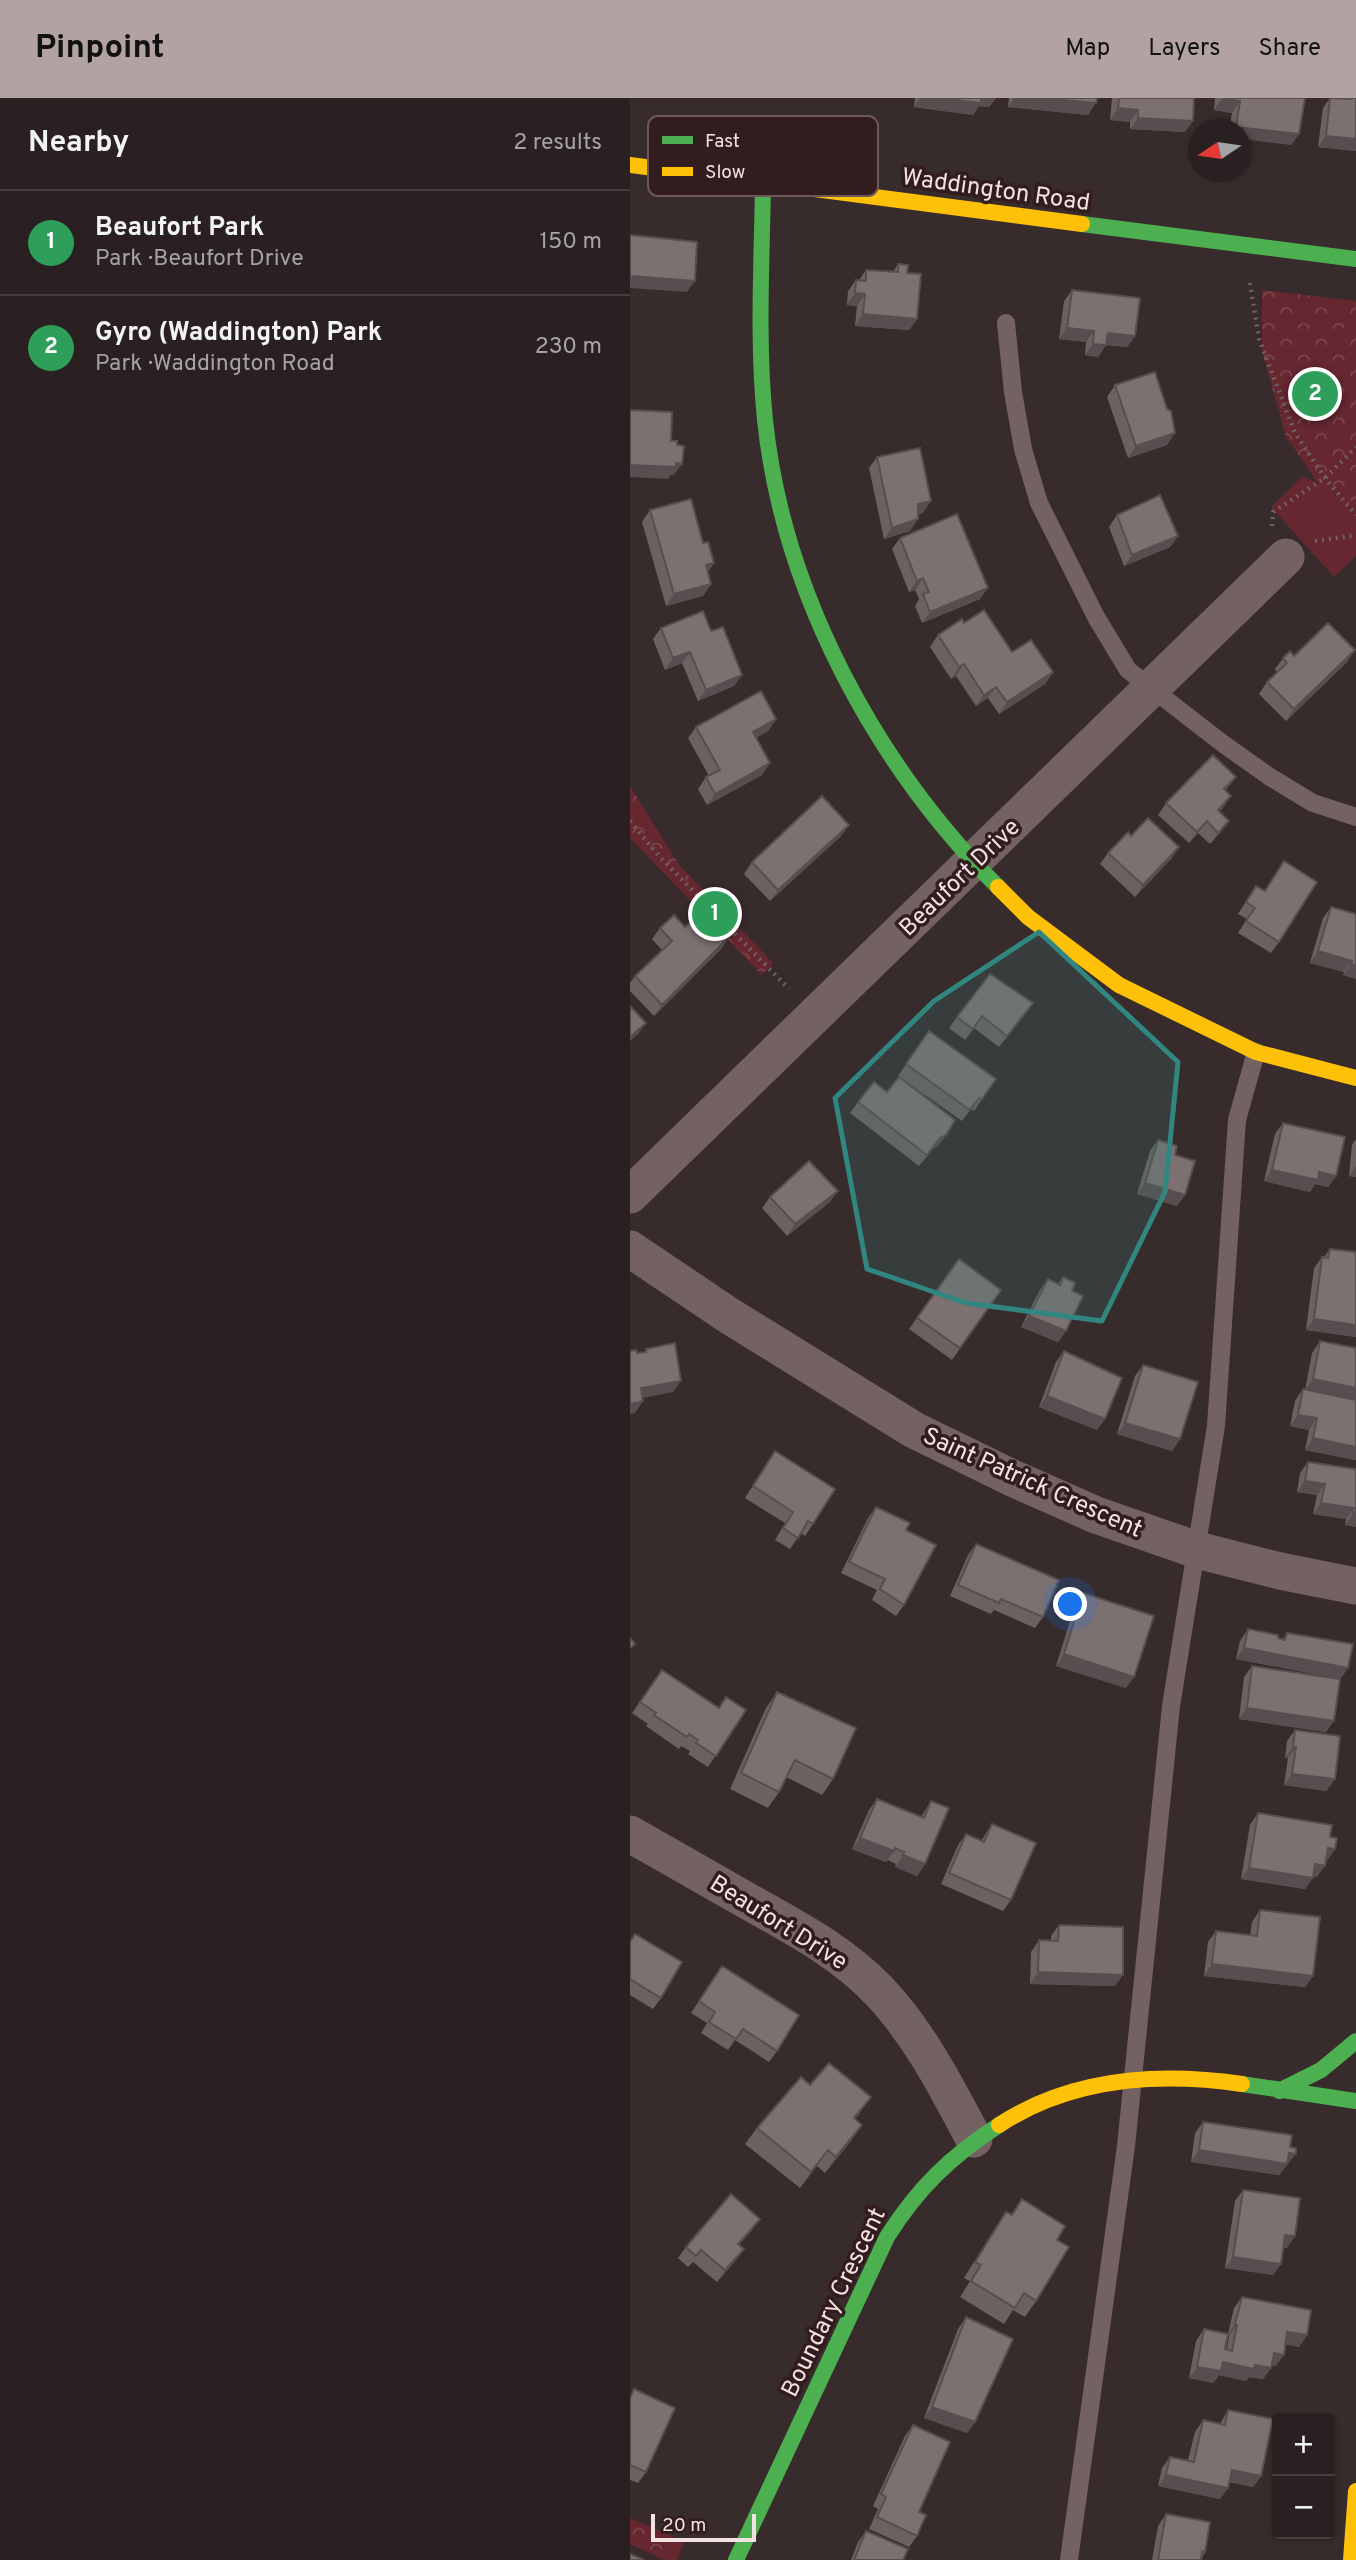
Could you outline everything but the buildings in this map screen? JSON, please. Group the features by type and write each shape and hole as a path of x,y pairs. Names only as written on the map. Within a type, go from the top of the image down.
{"street":[{"name":"Waddington Road","path":"630,165 648,167"},
{"path":"763,196 760,350 765,422 781,512 809,597 843,676 892,756 939,822 974,863 1028,917 1119,985 1256,1052 1356,1078"},
{"name":"Waddington Road","path":"876,196 1356,260"},
{"name":"Beaufort Drive","path":"630,1195 1286,557"},
{"name":"Saint Patrick Crescent","path":"630,1249 728,1315 914,1430 1010,1477 1096,1515 1197,1550 1280,1571 1356,1586"},
{"name":"Beaufort Drive","path":"630,1834 793,1926 841,1957 879,1991 912,2032 974,2139"},
{"path":"1279,2091 1321,2070 1356,2041"},
{"name":"Boundary Crescent","path":"736,2560 887,2237 914,2196 952,2157 974,2139 1029,2109 1082,2088 1133,2079 1184,2078 1356,2101"},
{"path":"1351,2560 1356,2491"}],"lane":[{"path":"1006,323 1013,392 1023,449 1039,503 1096,617 1128,670 1270,777 1313,803 1356,817"},
{"path":"1069,2560 1133,2079 1171,1706 1216,1426 1237,1120 1256,1052"}],"path":[{"path":"1250,283 1259,339 1295,433 1325,478 1356,515"},
{"path":"1286,557 1271,527 1273,512 1325,478 1356,447"},
{"path":"630,821 660,857 814,1014"}],"highlighted area":[{"path":"1039,932 1178,1062 1165,1192 1102,1321 966,1303 867,1269 835,1098 934,1001"}],"green space":[{"path":"1262,290 1356,301 1356,524 1337,510 1286,437 1262,351"},
{"path":"1303,476 1348,498 1356,506 1356,556 1334,577 1271,507"},
{"path":"630,786 679,865 773,963 762,975 630,838"},
{"path":"630,2518 685,2542 677,2560 664,2560 630,2544"}],"traffic: fast":[{"path":"763,196 761,361 765,420 775,485 792,549 814,612 875,731 913,787 954,839 998,887"},
{"path":"1082,224 1356,259"},
{"path":"1279,2091 1321,2070 1356,2041"},
{"path":"1242,2084 1356,2101"},
{"path":"736,2560 887,2237 923,2188 965,2149 999,2125"}],"traffic: slow":[{"path":"630,165 648,167"},
{"path":"867,196 1082,224"},
{"path":"998,887 1028,917 1119,985 1256,1052 1356,1078"},
{"path":"999,2125 1056,2097 1116,2082 1179,2079 1242,2084"},
{"path":"1351,2560 1356,2491"}],"place":[{"name":"Gyro (Waddington) Park","path":"1315,394"},
{"name":"Beaufort Park","path":"715,914"}]}
